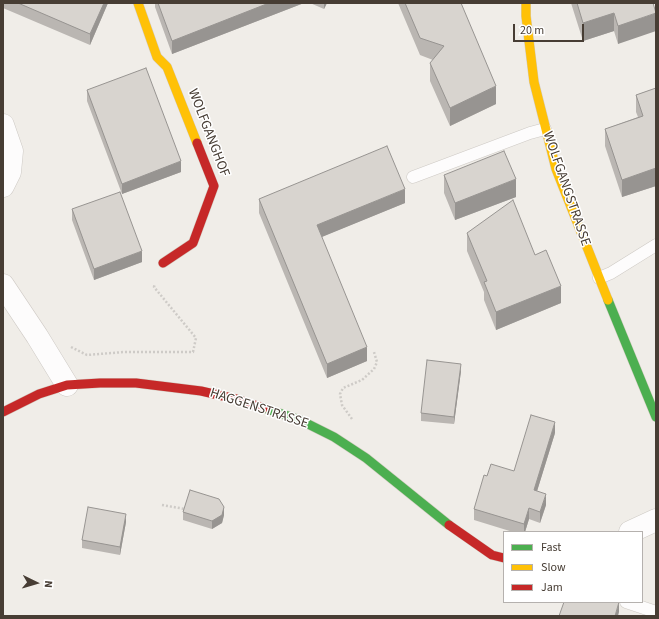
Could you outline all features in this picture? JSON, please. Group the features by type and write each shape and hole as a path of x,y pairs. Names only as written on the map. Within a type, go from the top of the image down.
{"street":[{"name":"WOLFGANGHOF","path":"138,3 157,57 168,67 214,186 193,243 163,264"},
{"name":"WOLFGANGSTRASSE","path":"526,3 526,16 534,82 556,169 656,417"},
{"path":"3,125 12,151 10,172 3,186"},
{"path":"3,285 67,385"},
{"name":"HAGGENSTRASSE","path":"3,412 39,394 67,385 100,383 136,383 202,391 236,399 300,420 334,437 366,458 445,522 492,555 503,558"},
{"path":"632,531 656,520"}],"lane":[{"path":"413,177 530,133 545,129"},
{"path":"599,278 611,273 656,245"},
{"path":"629,603 656,612"}],"path":[{"path":"68,346 87,355 124,352 193,352 196,338 154,287 163,264"},
{"path":"353,421 342,405 340,394 343,388 362,380 374,369 376,362 374,352"},
{"path":"162,505 185,509"}],"building":[{"path":"18,3 104,3 90,34"},
{"path":"158,3 269,3 172,41"},
{"path":"405,3 461,3 496,86 450,108 430,63 444,46 420,38"},
{"path":"577,3 653,3 656,13 618,26 614,13 583,23"},
{"path":"146,68 181,161 122,184 87,90"},
{"path":"656,88 656,168 622,180 605,129 643,116 636,95"},
{"path":"387,146 405,189 317,225 367,347 327,364 259,199"},
{"path":"504,151 516,179 455,203 444,175"},
{"path":"120,192 142,251 94,269 72,209"},
{"path":"513,200 535,255 546,250 561,286 496,312 484,282 487,281 467,233"},
{"path":"427,360 461,364 454,417 421,413"},
{"path":"531,415 555,422 534,490 546,494 540,512 529,508 524,524 474,509 484,475 487,476 491,464 514,471"},
{"path":"190,490 219,499 224,507 222,515 212,521 183,512"},
{"path":"88,507 126,514 120,547 82,540"},
{"path":"564,603 619,603 615,616 559,616"}],"traffic: fast":[{"path":"608,300 656,417"},
{"path":"264,408 300,420 334,437 366,458 449,525"}],"traffic: slow":[{"path":"138,3 157,57 167,67 197,143"},
{"path":"526,3 526,16 534,82 556,169 608,300"}],"traffic: jam":[{"path":"163,263 193,243 214,186 197,143"},
{"path":"3,412 39,394 67,385 100,383 136,383 201,391 236,399 264,408"},
{"path":"449,525 492,555 503,558"}]}
